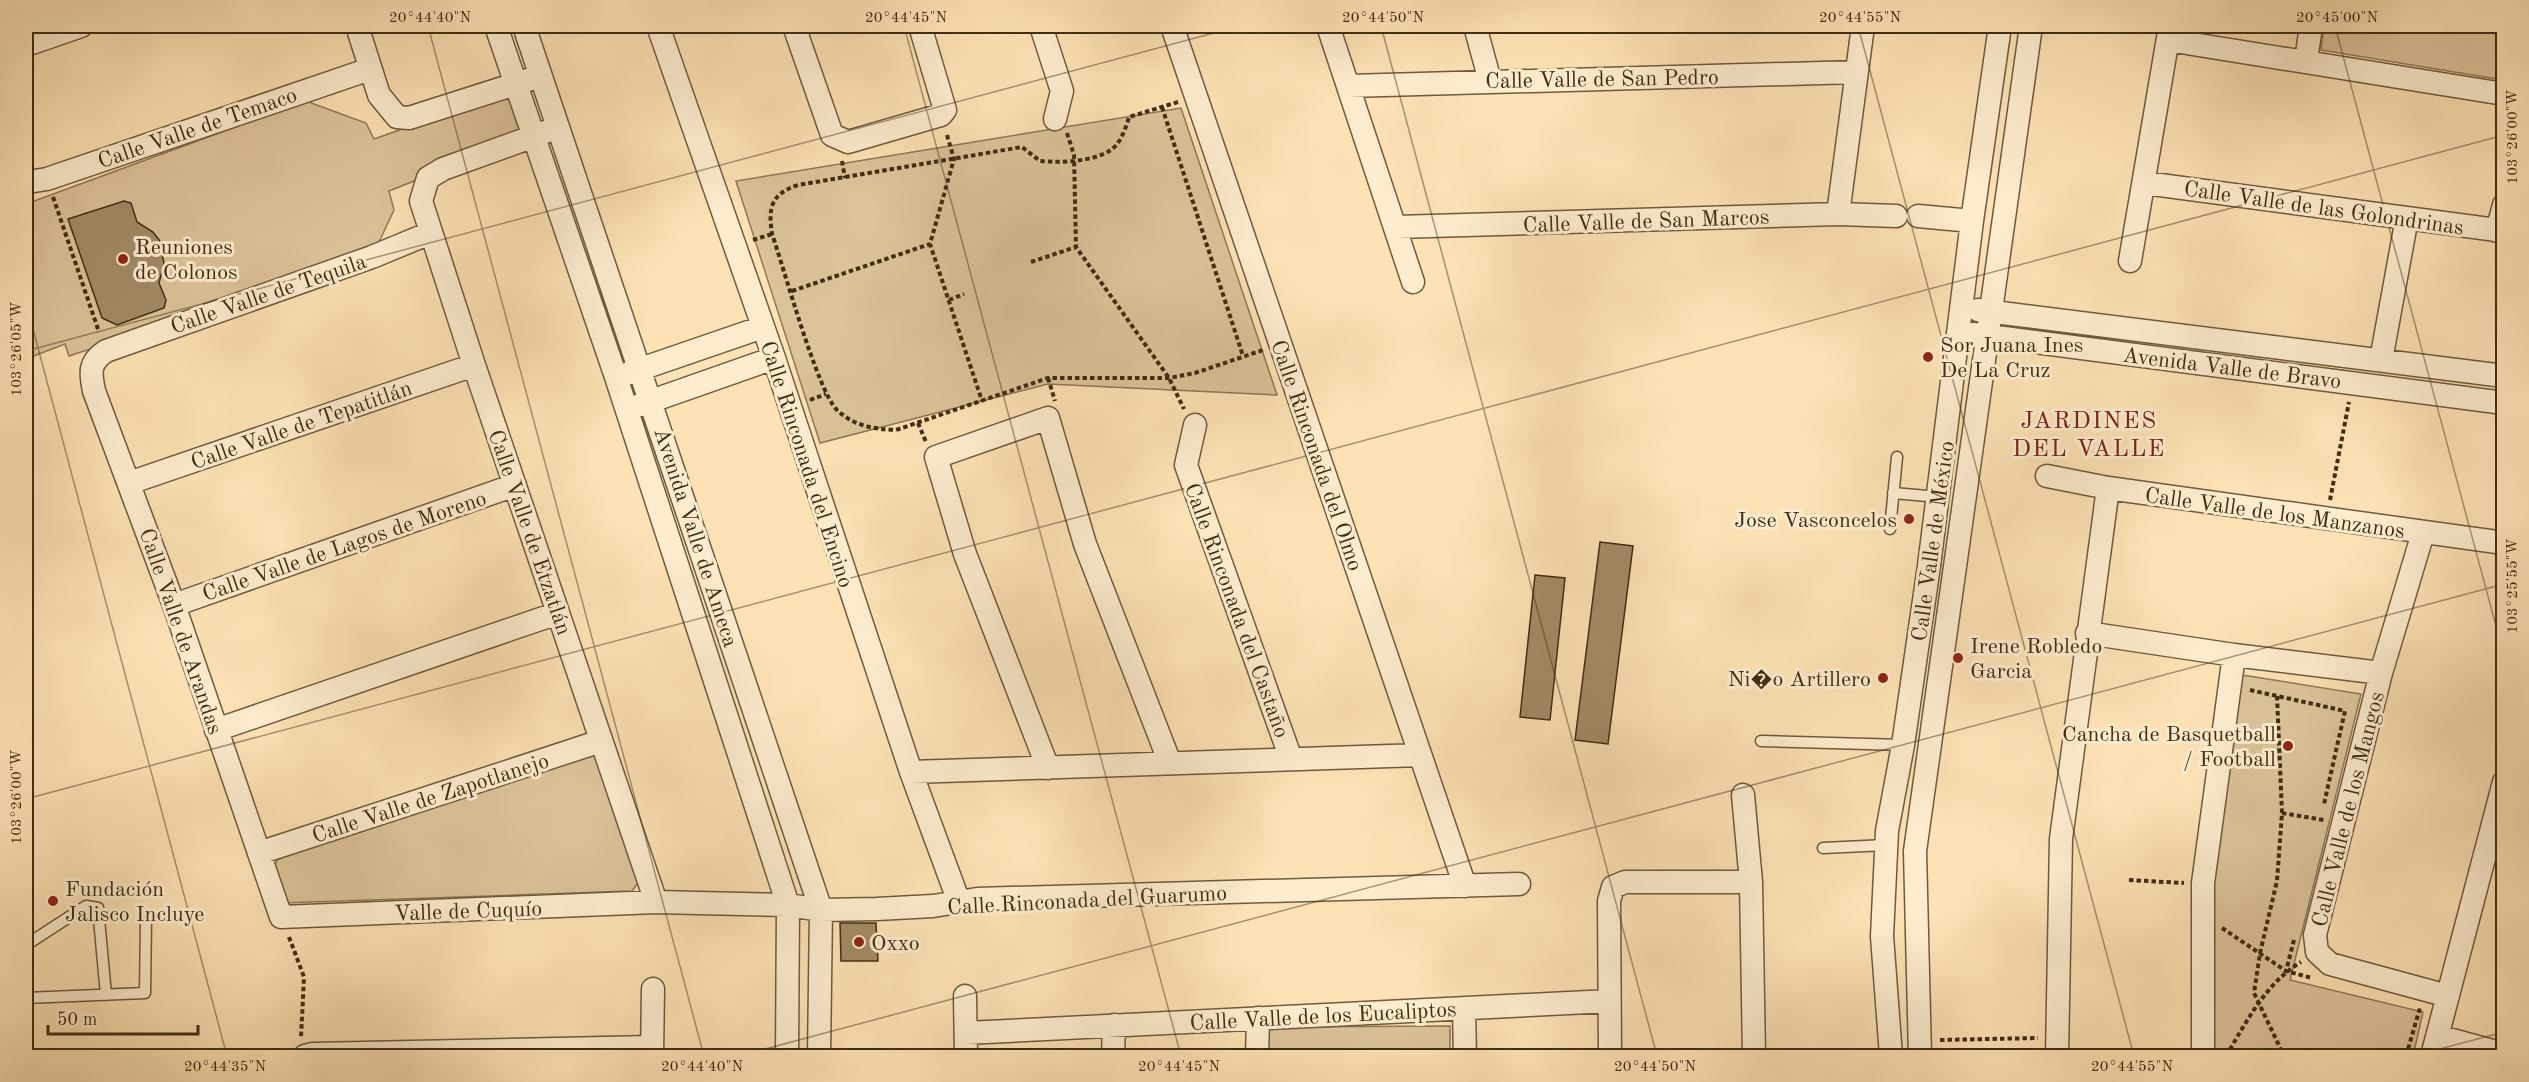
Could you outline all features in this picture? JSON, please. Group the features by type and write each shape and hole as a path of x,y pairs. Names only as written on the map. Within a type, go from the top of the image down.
{"street":[{"path":"26,45 81,26"},
{"path":"357,26 379,95 388,110 397,117 409,118 542,76"},
{"name":"Avenida Valle de Ameca","path":"496,26 627,410 788,905 787,1056"},
{"name":"Avenida Valle de Ameca","path":"524,26 642,369 821,910 819,1056"},
{"name":"Calle Rinconada del Encino","path":"658,26 774,358 911,772 959,902"},
{"path":"794,26 832,135 848,142 941,114 945,110 920,26"},
{"path":"1041,26 1062,91 1055,119"},
{"name":"Calle Rinconada del Olmo","path":"1172,26 1465,886"},
{"path":"1328,26 1413,282"},
{"path":"1475,26 1490,81"},
{"path":"1838,214 1863,26"},
{"name":"Calle Valle de México","path":"1891,1056 1882,936 1886,845 1939,497 1972,221 2000,26"},
{"name":"Calle Valle de México","path":"1920,1048 1915,851 2031,26"},
{"path":"2306,61 2311,26"},
{"path":"2130,261 2169,33 2306,61 2504,94"},
{"name":"Calle Valle de Temaco","path":"36,179 370,69"},
{"name":"Calle Valle de San Pedro","path":"1348,86 1857,72"},
{"path":"534,136 559,127"},
{"name":"Calle Valle de Etzatlán","path":"534,136 443,169 428,178 421,201 474,365 656,902"},
{"name":"Calle Valle de las Golondrinas","path":"2145,183 2500,231"},
{"path":"2500,231 2504,206"},
{"name":"Calle Valle de San Marcos","path":"1396,227 1838,214 1972,221"},
{"path":"2381,360 2407,218"},
{"name":"Calle Valle de Tequila","path":"106,351 372,257 430,233"},
{"name":"Avenida Valle de Bravo","path":"1962,308 2504,376"},
{"path":"616,377 763,327"},
{"name":"Avenida Valle de Bravo","path":"1960,332 2504,403"},
{"name":"Calle Valle de Arandas","path":"106,351 95,358 90,372 94,391 174,605 281,917"},
{"path":"627,410 774,358"},
{"name":"Calle Valle de Tepatitlán","path":"129,483 474,365"},
{"path":"1048,768 965,554 936,457 1048,418 1085,544 1170,764"},
{"name":"Calle Rinconada del Castaño","path":"1195,425 1186,465 1291,759"},
{"name":"Calle Valle de los Manzanos","path":"2047,476 2108,488 2504,543"},
{"name":"Calle Valle de Lagos de Moreno","path":"174,605 515,485"},
{"path":"2057,1047 2059,862 2087,633 2108,488"},
{"name":"Calle Valle de los Mangos","path":"2423,533 2381,673 2332,822 2315,935 2317,952 2330,964 2448,996"},
{"path":"216,730 558,612"},
{"path":"2087,633 2234,655 2381,673"},
{"path":"2213,1051 2203,884 2234,655"},
{"name":"Calle Valle de Zapotlanejo","path":"259,853 601,741"},
{"path":"911,772 1420,755"},
{"path":"2504,782 2435,1046 2504,1054"},
{"path":"1743,795 1751,882 1754,1056"},
{"path":"1610,1056 1609,902 1613,887 1625,882 1751,882"},
{"name":"Calle Rinconada del Guarumo","path":"656,902 788,905 821,910 933,906 977,899 1520,884"},
{"name":"Valle de Cuquío","path":"281,917 656,902"},
{"path":"303,1051 652,1052 653,989"},
{"path":"965,996 966,1056"},
{"name":"Calle Valle de los Eucaliptos","path":"966,1033 1609,1001"},
{"path":"1464,1009 1465,1056"},
{"path":"1257,1056 1258,1018"},
{"path":"1113,1056 1114,1025"}],"lane":[{"path":"1890,529 1897,458"},
{"path":"1893,493 1939,497"},
{"path":"1761,741 1903,745"},
{"path":"1823,848 1886,845"},
{"path":"26,945 86,906 98,908 106,995"},
{"path":"26,999 145,993 146,919"}],"path":[{"path":"1196,96 1129,117 1112,150 1098,156 1040,162 1022,147 798,185 782,191 773,203 770,218 826,394 835,408 853,423 875,429 896,430 1048,378 1169,378 1196,373 1281,345"},
{"path":"1162,107 1243,356"},
{"path":"941,114 954,159 930,244 982,401"},
{"path":"1055,119 1067,134 1074,160 1076,247 1169,378 1180,403 1195,425"},
{"path":"36,179 106,351"},
{"path":"792,291 930,244"},
{"path":"1030,262 1076,247"},
{"path":"949,300 964,294"},
{"path":"2327,519 2353,383"},
{"path":"2243,688 2345,711 2332,822 2319,831"},
{"path":"2277,696 2282,813 2277,881 2260,953 2254,993 2284,1056"},
{"path":"2282,813 2332,822"},
{"path":"2129,880 2203,884"},
{"path":"2221,939 2222,916"},
{"path":"281,917 304,977 303,1051"},
{"path":"2221,927 2286,971 2320,980"},
{"path":"2286,971 2294,936"},
{"path":"2213,1051 2224,1056 2257,1003 2286,971 2317,952"},
{"path":"2406,1056 2421,1005 2410,1002"},
{"path":"1920,1048 2057,1047"}],"shaded area":[{"path":"2324,26 2503,26 2503,80 2321,50"},
{"path":"507,92 524,137 389,191 394,210 373,255 69,356 65,344 26,359 26,204 306,101 366,123 374,139"},
{"path":"1181,108 1277,395 1048,384 820,443 736,181"},
{"path":"2236,674 2361,694 2290,980 2423,1012 2413,1056 2211,1056 2212,886"},
{"path":"600,749 643,877 632,891 282,903 273,870 279,855"},
{"path":"1450,1026 1450,1056 1264,1056 1264,1027"}],"building":[{"name":"Reuniones de Colonos","path":"124,201 131,203 137,222 153,232 160,241 164,264 159,283 166,300 164,308 117,325 102,318 68,219"},
{"path":"1600,542 1633,546 1608,744 1575,740"},
{"path":"1535,575 1565,578 1550,720 1520,717"},
{"name":"Oxxo","path":"840,923 876,923 878,961 841,961"}],"place":[{"name":"Reuniones de Colonos","path":"123,259"},
{"name":"Sor Juana Ines De La Cruz","path":"1928,357"},
{"name":"Jose Vasconcelos","path":"1909,519"},
{"name":"Irene Robledo Garcia","path":"1958,658"},
{"name":"Ni�o Artillero","path":"1883,678"},
{"name":"Cancha de Basquetball / Football","path":"2288,746"},
{"name":"Fundación Jalisco Incluye","path":"53,901"},
{"name":"Oxxo","path":"859,942"}],"district":[{"name":"JARDINES DEL VALLE","path":"2089,434"}]}
